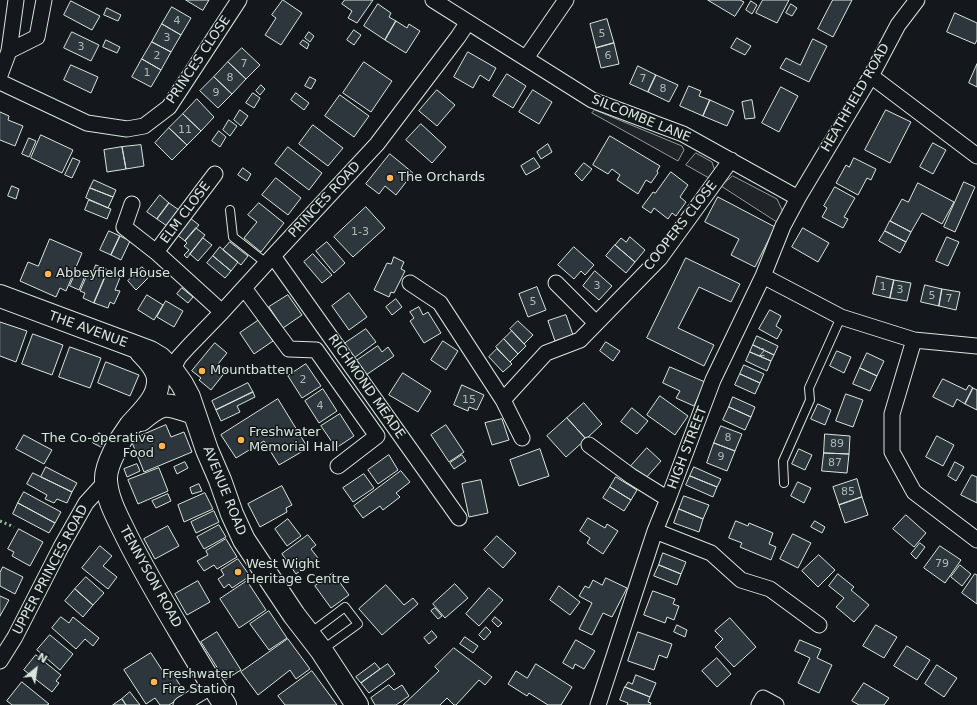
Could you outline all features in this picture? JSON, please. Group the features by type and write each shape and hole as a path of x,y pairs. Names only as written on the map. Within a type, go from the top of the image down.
{"main road":[{"name":"THE AVENUE","path":"0,296 155,354 172,370"},
{"path":"137,348 146,357 155,370 158,379 157,386"},
{"name":"TENNYSON ROAD","path":"172,370 157,386 154,396 119,443 110,462 106,480 109,497 116,515 145,572 212,686 225,705"},
{"name":"AVENUE ROAD","path":"172,370 186,390 232,514 244,540 357,705"},
{"name":"TENNYSON ROAD","path":"119,443 155,408 165,405 194,413"}],"street":[{"path":"0,75 9,51 16,0"},
{"path":"9,51 37,37 44,0"},
{"name":"PRINCES CLOSE","path":"0,82 86,123 127,129 144,126 169,107 239,0"},
{"name":"SILCOMBE LANE","path":"433,0 592,100 683,134 798,198"},
{"path":"526,58 566,0"},
{"name":"HEATHFIELD ROAD","path":"798,198 871,76 898,25 917,0"},
{"name":"PRINCES ROAD","path":"172,370 179,357 377,144 468,22"},
{"path":"871,76 977,156"},
{"name":"COOPERS CLOSE","path":"503,400 546,353 580,340 660,258 731,160"},
{"name":"ELM CLOSE","path":"156,252 215,174"},
{"name":"HIGH STREET","path":"598,705 654,531 668,499 713,380 763,276 783,226 798,198"},
{"name":"ELM CLOSE","path":"132,204 124,227 156,252 222,312"},
{"name":"RICHMOND MEADE","path":"269,260 459,518"},
{"path":"763,276 841,317 914,340 977,346"},
{"path":"410,283 440,303 503,400 522,438"},
{"path":"556,283 596,323"},
{"path":"244,288 289,349 316,350 376,436 338,466"},
{"path":"914,340 892,414 892,452 914,492 977,540"},
{"path":"589,445 631,476 668,499"},
{"name":"UPPER PRINCES ROAD","path":"0,661 15,637 61,547 86,503 106,480"},
{"path":"654,531 711,553 741,580 770,589 819,625"},
{"path":"181,705 212,686"},
{"path":"759,705 763,698 776,705"}],"lane":[{"path":"230,210 233,237 269,260"},
{"path":"784,482 783,461 810,400 809,388 841,317"},
{"path":"345,607 358,624 315,642 345,607"}],"shaded area":[{"path":"595,110 682,146 684,150 678,161 592,113"},
{"path":"696,153 712,162 715,171 709,178 686,165"},
{"path":"733,176 777,199 783,212 783,226 721,186"}],"building":[{"path":"186,0 209,0 203,10"},
{"path":"283,0 302,13 281,45 265,35 276,18 272,15"},
{"path":"345,0 373,0 357,23 348,18 352,11 342,4"},
{"path":"708,0 740,0 744,2 735,16"},
{"path":"763,0 789,0 777,23 756,13"},
{"path":"833,0 852,0 833,37 818,29"},
{"path":"71,1 100,16 92,30 64,15"},
{"path":"751,1 757,5 752,14 746,10"},
{"path":"378,4 391,13 389,17 396,21 385,40 364,26"},
{"path":"791,4 797,8 792,16 786,13"},
{"path":"172,7 191,18 181,35 162,24"},
{"path":"107,8 121,15 118,21 104,15"},
{"path":"955,13 977,23 977,40 975,44 947,32"},
{"path":"607,19 614,43 596,48 590,24"},
{"path":"396,21 407,28 409,24 420,31 406,53 385,40"},
{"path":"162,24 181,35 171,52 152,42"},
{"path":"354,30 361,35 354,45 347,40"},
{"path":"72,32 99,45 91,61 64,48"},
{"path":"309,32 314,36 310,42 305,38"},
{"path":"737,38 751,46 745,55 731,48"},
{"path":"813,39 827,46 809,82 780,68 786,58 800,65"},
{"path":"106,40 120,47 117,53 103,47"},
{"path":"303,40 309,44 307,49 300,44"},
{"path":"152,42 171,52 161,70 142,59"},
{"path":"614,43 619,64 601,68 596,48"},
{"path":"242,48 260,65 246,79 228,62"},
{"path":"468,52 496,68 489,81 480,75 473,88 454,77"},
{"path":"142,59 161,70 151,87 132,77"},
{"path":"228,62 246,79 232,94 214,77"},
{"path":"364,62 392,81 371,112 343,93"},
{"path":"977,64 977,87 969,83"},
{"path":"71,65 98,77 91,93 64,80"},
{"path":"638,66 656,75 648,92 630,84"},
{"path":"507,74 526,86 513,108 493,96"},
{"path":"656,75 678,85 669,102 648,92"},
{"path":"214,77 232,94 218,108 200,91"},
{"path":"310,77 316,80 311,89 305,86"},
{"path":"261,85 265,89 260,95 256,91"},
{"path":"689,86 701,91 699,96 710,100 703,116 680,106"},
{"path":"781,87 798,96 779,132 762,123"},
{"path":"437,90 455,105 437,126 419,111"},
{"path":"533,90 552,102 539,124 519,112"},
{"path":"253,93 260,98 254,108 246,103"},
{"path":"296,93 309,103 304,110 291,100"},
{"path":"340,95 369,116 354,137 325,116"},
{"path":"197,99 214,117 201,131 183,114"},
{"path":"710,100 734,111 727,126 703,116"},
{"path":"752,100 755,118 745,119 742,102"},
{"path":"240,110 248,116 241,126 234,120"},
{"path":"886,110 911,122 890,163 865,150"},
{"path":"0,112 9,116 8,120 23,126 15,146 0,140"},
{"path":"183,114 201,131 187,145 169,128"},
{"path":"229,120 237,126 230,136 223,130"},
{"path":"421,124 446,147 432,163 406,140"},
{"path":"313,125 343,148 328,166 299,144"},
{"path":"169,128 187,145 172,160 155,143"},
{"path":"219,131 226,137 220,147 212,141"},
{"path":"41,135 73,150 62,173 31,158"},
{"path":"610,136 660,166 657,171 658,173 651,183 646,180 638,194 617,180 620,175 612,169 608,174 593,165"},
{"path":"29,138 36,141 29,157 22,154"},
{"path":"933,143 946,150 933,174 920,167"},
{"path":"548,144 552,152 541,159 537,152"},
{"path":"141,145 144,166 126,169 122,147"},
{"path":"122,147 126,169 107,172 104,150"},
{"path":"288,147 322,173 309,190 275,164"},
{"name":"The Orchards","path":"390,154 413,173 396,195 385,186 379,194 366,184"},
{"path":"73,158 80,161 72,178 65,175"},
{"path":"534,158 540,167 526,175 521,166"},
{"path":"854,158 876,169 871,180 867,178 858,195 836,183 846,165 849,167"},
{"path":"584,163 592,169 582,181 575,174"},
{"path":"243,168 251,174 247,181 238,175"},
{"path":"671,172 688,185 680,197 686,202 676,216 672,213 668,219 654,208 651,213 642,207"},
{"path":"276,178 301,198 288,215 262,195"},
{"path":"94,180 116,190 113,197 90,188"},
{"path":"964,182 975,187 955,232 944,227"},
{"path":"918,183 954,202 942,224 922,213 911,232 890,221 902,199 908,202"},
{"path":"12,186 19,189 16,199 8,196"},
{"path":"835,187 855,198 844,217 848,219 843,228 822,217 827,208 824,206"},
{"path":"90,188 113,197 108,208 86,198"},
{"path":"160,195 169,203 157,219 147,212"},
{"path":"718,197 775,227 755,267 731,255 739,239 705,222"},
{"path":"89,200 111,209 107,219 85,210"},
{"path":"169,203 179,210 167,226 157,219"},
{"path":"259,203 284,223 261,252 244,238 257,222 248,215"},
{"path":"366,207 385,228 353,257 334,237"},
{"path":"190,218 199,225 185,241 176,234"},
{"path":"890,221 911,232 906,242 885,231"},
{"path":"196,228 205,235 187,258 184,255 189,250 184,246 187,243 185,241"},
{"path":"803,228 829,243 818,262 792,247"},
{"path":"109,231 120,236 111,255 100,250"},
{"path":"885,231 906,242 900,253 879,241"},
{"path":"120,236 130,241 121,260 111,255"},
{"path":"630,237 645,250 635,262 615,245 621,238 626,242"},
{"path":"947,237 959,242 948,266 936,261"},
{"path":"203,238 212,245 198,261 190,254"},
{"name":"Abbeyfield House","path":"50,239 82,253 66,291 60,288 56,297 20,281 28,262 38,266"},
{"path":"230,242 248,256 241,265 223,250"},
{"path":"327,242 345,263 334,273 316,251"},
{"path":"615,245 635,262 626,273 606,256"},
{"path":"220,247 238,262 231,271 213,256"},
{"path":"574,247 594,265 585,275 581,271 574,279 558,265"},
{"path":"313,254 332,275 322,283 304,262"},
{"path":"213,256 231,271 225,278 207,263"},
{"path":"394,257 404,262 401,269 405,271 394,293 391,292 389,297 374,290 387,263 391,264"},
{"path":"686,258 740,284 731,302 699,287 678,328 714,345 704,366 647,338"},
{"path":"96,265 108,270 94,303 83,298 85,293 80,291 87,275 91,277"},
{"path":"142,267 151,275 136,290 128,281"},
{"path":"108,270 121,275 115,290 120,291 114,304 110,302 108,308 94,303"},
{"path":"595,271 612,286 599,300 583,286"},
{"path":"76,272 85,276 79,290 70,286"},
{"path":"877,276 894,280 890,298 873,294"},
{"path":"894,280 911,283 907,301 890,298"},
{"path":"925,285 942,289 939,306 921,302"},
{"path":"537,287 546,310 528,317 519,294"},
{"path":"182,288 193,297 188,303 177,294"},
{"path":"942,289 960,292 956,310 939,306"},
{"path":"349,293 367,317 349,330 332,306"},
{"path":"147,295 163,305 154,320 138,310"},
{"path":"288,295 302,315 283,328 269,307"},
{"path":"396,299 402,307 392,315 386,307"},
{"path":"166,301 183,311 174,327 157,317"},
{"path":"419,307 423,315 428,312 441,333 424,343 410,321 414,318 410,312"},
{"path":"770,310 781,316 776,326 782,330 777,339 759,329"},
{"path":"566,315 573,335 555,341 548,321"},
{"path":"259,320 273,341 254,354 240,333"},
{"path":"518,321 533,335 524,344 510,329"},
{"path":"0,322 27,331 16,362 0,356"},
{"path":"366,329 376,342 354,358 344,344"},
{"path":"512,331 526,346 518,354 504,339"},
{"path":"33,334 63,345 52,375 22,364"},
{"path":"757,336 778,346 774,355 753,345"},
{"path":"504,339 518,354 510,362 496,347"},
{"path":"443,341 458,351 446,370 431,360"},
{"path":"606,342 620,351 613,361 600,351"},
{"path":"215,343 227,353 218,364 226,371 211,390 199,380 201,378 192,371"},
{"path":"753,345 774,355 771,361 750,352"},
{"path":"378,346 382,352 388,347 394,356 366,375 356,361"},
{"path":"70,347 101,358 90,388 59,377"},
{"path":"497,349 512,364 503,372 489,357"},
{"path":"837,351 851,357 844,373 830,366"},
{"path":"750,352 771,361 767,371 746,361"},
{"path":"867,353 884,361 877,376 860,368"},
{"path":"106,362 139,375 130,396 98,383"},
{"path":"306,364 321,386 302,398 288,376"},
{"path":"744,365 764,374 760,383 740,374"},
{"path":"670,367 705,382 694,406 676,398 680,391 663,383"},
{"path":"860,368 877,376 870,391 853,384"},
{"path":"403,373 431,391 418,412 389,395"},
{"path":"740,374 760,383 755,394 735,385"},
{"path":"943,379 966,390 969,385 973,388 965,404 957,399 953,407 933,397"},
{"path":"248,383 253,392 216,410 212,401"},
{"path":"462,385 484,395 477,410 469,407 468,411 454,405"},
{"path":"973,388 977,390 977,410 965,404"},
{"path":"323,389 337,411 319,423 305,401"},
{"path":"253,392 255,397 237,406 240,412 221,421 216,410"},
{"path":"846,394 863,400 853,427 836,421"},
{"path":"660,396 688,416 675,435 647,415"},
{"path":"733,397 755,407 751,417 729,407"},
{"path":"278,399 308,448 279,465 264,441 236,458 221,435"},
{"path":"584,403 602,424 586,439 567,418"},
{"path":"818,404 831,410 825,425 811,419"},
{"path":"729,407 751,417 745,430 723,420"},
{"path":"632,408 648,421 637,434 621,422"},
{"path":"340,414 354,436 336,448 321,426"},
{"path":"567,418 586,439 566,457 547,436"},
{"path":"502,419 509,440 492,445 485,423"},
{"name":"The Co-operative Food","path":"166,425 171,437 184,432 192,452 144,472 131,440"},
{"path":"446,425 464,452 449,462 431,435"},
{"path":"721,426 742,434 735,451 714,443"},
{"path":"99,433 106,437 101,447 93,443"},
{"path":"825,434 850,436 849,454 824,453"},
{"path":"24,435 52,450 44,464 16,449"},
{"path":"937,436 954,445 943,466 926,457"},
{"path":"714,443 735,451 727,471 707,463"},
{"path":"647,448 661,461 645,479 631,466"},
{"path":"540,449 549,476 519,486 510,460"},
{"path":"799,449 812,455 805,470 792,464"},
{"path":"824,453 849,454 847,473 822,471"},
{"path":"389,455 398,470 378,484 368,470"},
{"path":"462,455 466,461 454,469 450,463"},
{"path":"185,462 188,468 177,474 174,467"},
{"path":"955,462 964,467 956,481 948,476"},
{"path":"137,464 140,471 127,477 124,469"},
{"path":"46,467 77,483 72,492 41,477"},
{"path":"694,467 721,479 717,487 690,476"},
{"path":"159,468 168,491 138,504 128,480"},
{"path":"401,471 410,482 396,493 400,497 383,510 380,506 363,518 354,506"},
{"path":"33,473 72,492 67,503 57,499 54,503 45,499 47,495 27,484"},
{"path":"364,474 374,488 353,502 343,488"},
{"path":"972,475 977,477 977,503 961,495"},
{"path":"690,476 717,487 713,497 686,485"},
{"path":"616,477 637,490 631,500 610,487"},
{"path":"857,479 862,497 839,505 833,487"},
{"path":"481,480 488,513 469,517 462,484"},
{"path":"798,482 811,488 804,503 791,496"},
{"path":"199,484 202,491 192,494 190,488"},
{"path":"282,486 292,505 286,508 287,512 260,527 248,504"},
{"path":"610,487 631,500 624,511 603,498"},
{"path":"24,492 61,512 55,523 18,503"},
{"path":"205,493 213,509 184,522 178,505"},
{"path":"168,494 171,501 156,508 152,501"},
{"path":"684,496 709,505 703,519 679,509"},
{"path":"862,497 868,515 845,523 839,505"},
{"path":"18,503 55,523 49,533 13,514"},
{"path":"679,509 703,519 699,532 674,523"},
{"path":"214,511 219,522 196,533 191,522"},
{"path":"906,515 926,533 914,547 893,529"},
{"path":"588,518 605,528 607,524 618,531 603,554 587,543 590,538 580,531"},
{"path":"288,519 301,536 287,546 275,529"},
{"path":"736,521 748,526 749,523 773,533 769,544 776,547 771,560 740,547 742,543 729,538"},
{"path":"815,521 825,527 822,533 811,527"},
{"path":"219,525 226,537 204,549 197,537"},
{"path":"168,526 179,546 155,559 144,539"},
{"path":"19,529 43,542 30,566 12,556 14,552 8,549"},
{"path":"793,534 811,543 798,568 780,559"},
{"path":"308,535 316,545 311,549 318,558 296,574 282,554"},
{"path":"497,536 516,553 503,568 484,550"},
{"path":"226,539 237,557 217,569 214,565 204,571 197,561 208,555 206,551"},
{"path":"920,543 925,547 916,559 911,554"},
{"path":"100,546 112,556 103,566 117,577 108,589 82,568"},
{"path":"940,546 961,560 945,583 924,568"},
{"path":"663,553 686,562 681,574 659,565"},
{"path":"819,555 835,570 818,587 802,571"},
{"path":"238,559 250,576 232,588 229,584 224,588 218,579 224,575 221,570"},
{"path":"659,565 681,574 677,585 654,576"},
{"path":"960,565 971,574 962,586 951,577"},
{"path":"3,567 23,577 15,594 0,586 0,573"},
{"path":"333,573 349,595 331,608 315,586"},
{"path":"838,574 854,587 851,590 869,605 854,622 836,607 844,598 829,586"},
{"path":"975,574 977,575 977,604 962,593"},
{"path":"86,577 104,593 93,605 75,589"},
{"path":"606,578 627,588 612,617 603,613 592,635 579,629 592,603 579,596 585,586 589,588 593,580 602,585"},
{"path":"198,581 210,602 187,615 175,594"},
{"path":"247,581 266,610 239,628 220,599"},
{"path":"455,584 468,598 445,618 433,604"},
{"path":"386,585 404,605 413,598 418,604 382,635 359,609"},
{"path":"559,586 580,602 570,615 550,600"},
{"path":"489,588 503,600 479,626 466,614"},
{"path":"75,589 93,605 83,617 65,601"},
{"path":"653,591 675,599 673,604 679,606 674,620 667,617 665,623 644,615"},
{"path":"0,596 9,600 0,616"},
{"path":"435,608 442,616 438,619 431,611"},
{"path":"269,611 287,638 269,650 250,624"},
{"path":"61,617 69,623 73,617 99,638 93,646 85,639 76,649 52,628"},
{"path":"495,617 502,623 498,627 492,621"},
{"path":"730,618 756,647 734,667 715,647 723,639 715,631"},
{"path":"677,625 687,630 685,637 674,632"},
{"path":"876,625 897,637 884,658 863,646"},
{"path":"486,627 491,632 484,640 479,635"},
{"path":"432,631 437,637 429,644 424,638"},
{"path":"217,632 241,670 225,680 201,642"},
{"path":"638,632 672,644 667,658 659,655 654,670 628,661"},
{"path":"50,635 73,654 60,670 37,650"},
{"path":"465,637 478,646 473,653 460,644"},
{"path":"288,639 310,669 296,679 290,670 258,695 241,672"},
{"path":"576,640 595,651 584,669 575,664 573,669 563,663"},
{"path":"800,640 821,649 817,658 832,665 819,693 798,683 810,658 795,651"},
{"path":"907,646 930,660 917,680 894,666"},
{"path":"454,648 492,677 485,685 479,680 456,705 454,705 447,698 440,705 403,705 439,671 435,667"},
{"path":"151,653 164,673 170,670 186,694 169,705 160,705 155,698 146,704 124,670"},
{"path":"36,655 61,675 56,681 59,683 52,692 24,670"},
{"path":"717,658 731,674 717,687 702,671"},
{"path":"375,663 380,669 361,683 356,677"},
{"path":"388,664 395,674 369,693 361,683"},
{"path":"536,664 572,687 561,705 548,705 529,693 527,696 508,684 516,671 527,678"},
{"path":"937,665 957,678 944,697 925,684"},
{"path":"312,671 337,705 285,705 278,696"},
{"path":"636,675 656,683 650,697 625,687 628,682 632,684"},
{"path":"22,682 49,704 12,705 7,701"},
{"path":"864,683 889,698 884,705 859,705 852,701"},
{"path":"389,685 394,690 402,685 409,696 396,705 375,705 371,698"},
{"path":"625,687 650,697 648,702 651,703 650,705 627,705 628,703 620,700"},
{"path":"130,692 140,705 126,705 122,699"},
{"path":"122,699 126,705 113,705"}],"hedge":[{"path":"0,521 14,527"}],"place":[{"name":"The Orchards","path":"390,178"},
{"name":"Abbeyfield House","path":"48,274"},
{"name":"Mountbatten","path":"202,371"},
{"name":"Freshwater Memorial Hall","path":"241,440"},
{"name":"The Co-operative Food","path":"162,446"},
{"name":"West Wight Heritage Centre","path":"238,572"},
{"name":"Freshwater Fire Station","path":"154,682"}]}
